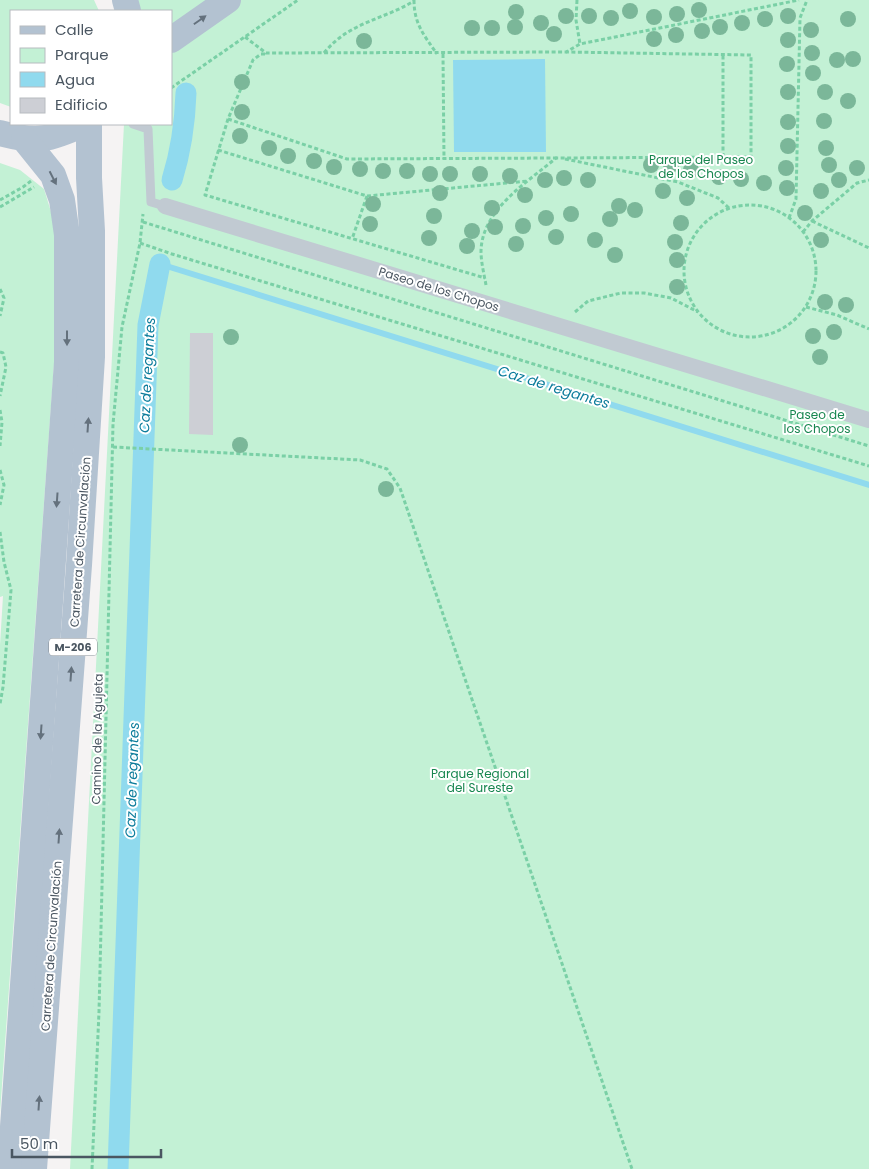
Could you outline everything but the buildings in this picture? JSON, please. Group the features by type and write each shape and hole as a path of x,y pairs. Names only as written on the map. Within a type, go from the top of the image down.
{"main road":[{"path":"172,39 228,0"},
{"name":"M-206","path":"12,136 42,139 60,135 82,125"},
{"name":"Carretera de Circunvalación","path":"34,1169 79,565 92,357 92,231 88,125"},
{"name":"Carretera de Circunvalación","path":"10,1169 67,362 66,235 62,200 53,174 12,136"}],"street":[{"name":"Paseo de los Chopos","path":"165,206 869,420"}],"lane":[{"name":"Paseo de los Chopos","path":"136,125 148,129 150,202 165,206"}],"path":[{"path":"172,87 298,0"},
{"path":"324,53 332,42 346,32 366,22 401,9 414,0"},
{"path":"414,0 415,17 420,30 437,54"},
{"path":"577,0 576,20 580,44"},
{"path":"566,52 580,44 799,0"},
{"path":"789,218 796,199 800,18 807,0"},
{"path":"245,37 266,53"},
{"path":"228,119 347,159 751,157 751,55 566,52 443,54 266,53 261,54 254,60 228,119 205,195 485,278"},
{"path":"443,54 444,159"},
{"path":"723,157 724,54"},
{"path":"218,150 368,196 528,182"},
{"path":"556,158 678,182 718,198 730,208"},
{"path":"491,305 481,252 484,232 496,212 507,200 556,158"},
{"path":"0,200 23,187 35,177"},
{"path":"0,206 34,187 40,180"},
{"path":"803,232 812,221 857,183 869,180"},
{"path":"352,239 368,196"},
{"path":"745,206 776,210 789,218 803,232 812,250 816,269 814,289 806,307 794,321 779,331 762,336 744,337 727,333 711,325 698,312 689,297 684,279 685,261 690,244 700,228 714,216 730,208 745,206"},
{"path":"812,221 869,248"},
{"name":"Camino de la Agujeta","path":"92,1169 99,1012 113,424 122,327 143,222"},
{"name":"Paseo de los Chopos","path":"143,222 869,446"},
{"path":"140,243 869,466"},
{"path":"0,289 4,298 0,316"},
{"path":"559,325 588,301 621,293 644,293 671,298 698,312"},
{"path":"806,307 837,315 869,328"},
{"path":"0,352 3,353 6,367 3,389 0,396"},
{"path":"0,410 2,422 0,446"},
{"path":"113,447 360,460 387,469 400,488 632,1169"},
{"path":"0,470 4,484 0,505"},
{"path":"0,532 10,590 0,704"}],"green space":[{"path":"0,0 94,0 99,10 10,10 10,107 0,103"},
{"name":"Parque Regional del Sureste","path":"130,0 869,0 869,1169 70,1169 124,125 172,125 172,10 130,10"},
{"path":"0,163 20,170 44,189 56,228 54,364 0,1113 0,645 3,596 0,597"}],"water":[{"path":"545,59 546,152 454,152 453,60"}],"waterway":[{"path":"172,180 182,137 186,93"},
{"name":"Caz de regantes","path":"160,264 869,485"},
{"name":"Caz de regantes","path":"118,1169 148,325 160,264"}],"park label":[{"name":"Parque del Paseo de los Chopos","path":"701,166"}]}
